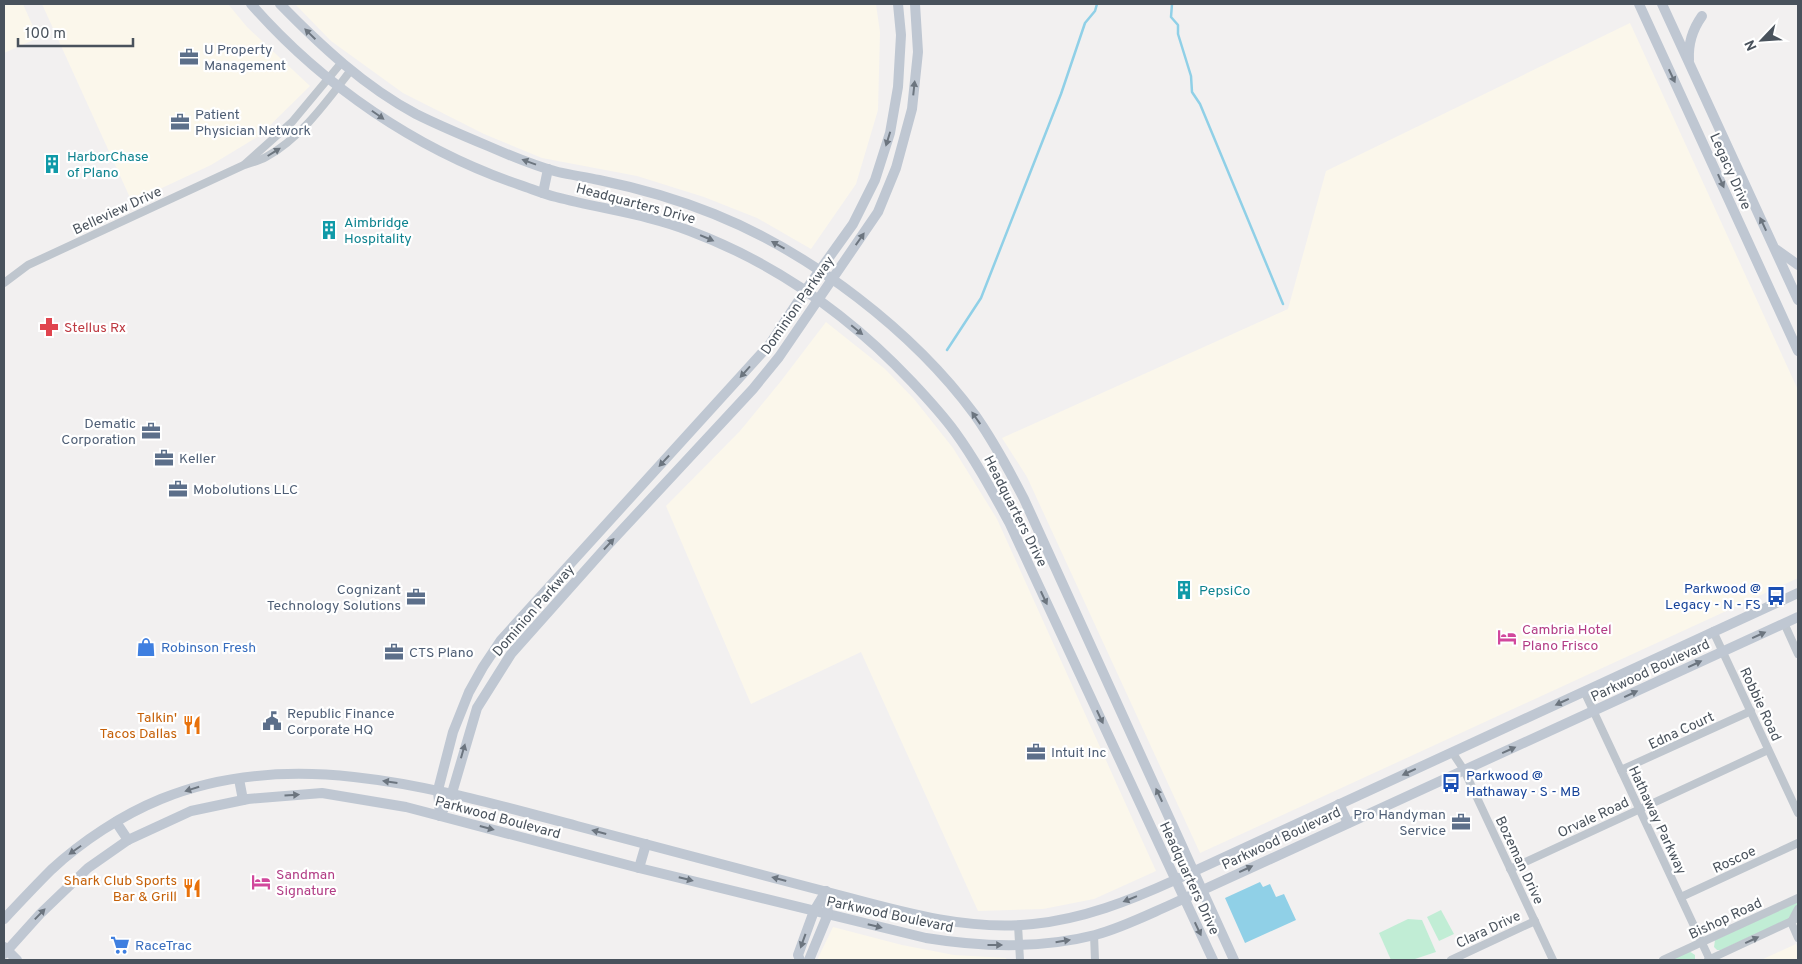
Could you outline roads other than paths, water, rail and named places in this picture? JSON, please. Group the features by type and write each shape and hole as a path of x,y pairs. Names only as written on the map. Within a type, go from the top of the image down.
{"main road":[{"name":"Headquarters Drive","path":"251,4 281,36 328,78 397,128 425,144 480,170 543,193 644,217 691,231 747,256 771,268 819,300 870,341 894,364 929,400 954,430 1009,522 1213,960"},
{"name":"Headquarters Drive","path":"280,4 314,38 351,70 415,114 548,169 644,191 712,213 768,239 820,271 875,312 921,354 975,416 1003,459 1038,528 1234,960"},
{"name":"Dominion Parkway","path":"440,816 438,790 453,732 468,694 501,640 770,344 853,224 875,180 890,133 898,87 901,35 898,4"},
{"name":"Dominion Parkway","path":"440,816 452,793 477,708 511,654 539,621 753,389 779,357 878,212 896,168 912,109 918,52 915,4"},
{"name":"Legacy Drive","path":"1639,4 1798,351"},
{"name":"Legacy Drive","path":"1662,4 1798,300"},
{"path":"1689,63 1690,39 1694,26 1702,16"},
{"path":"543,193 548,169"},
{"path":"1774,248 1798,265"},
{"path":"697,426 709,436"},
{"name":"Parkwood Boulevard","path":"4,919 51,870 70,854 116,822 161,799 215,782 269,774 343,775 452,793 876,905 930,917 988,925 1018,925 1066,920 1097,912 1175,880 1798,593"},
{"name":"Parkwood Boulevard","path":"5,950 88,868 128,840 191,811 243,800 322,793 393,804 896,932 977,945 1019,945 1059,942 1094,935 1138,919 1798,616"},
{"path":"480,672 494,680"},
{"path":"239,778 243,800"},
{"path":"1339,804 1348,823"},
{"path":"116,822 128,840"},
{"path":"639,868 646,844"},
{"path":"800,960 798,955 814,911 826,891"},
{"path":"809,960 828,914 826,891"},
{"path":"5,950 17,960"}],"street":[{"name":"Belleview Drive","path":"244,165 292,122 342,62"},
{"name":"Belleview Drive","path":"4,283 28,265 244,165 264,159 281,148 299,132 351,70"},
{"path":"1784,623 1798,654"},
{"name":"Robbie Road","path":"1713,632 1798,814"},
{"name":"Hathaway Parkway","path":"1584,691 1709,960"},
{"name":"Edna Court","path":"1621,770 1750,711"},
{"name":"Bozeman Drive","path":"1462,748 1464,770"},
{"name":"Orvale Road","path":"1510,869 1768,750"},
{"name":"Bozeman Drive","path":"1452,752 1464,770 1553,960"},
{"name":"Roscoe","path":"1680,897 1798,843"},
{"name":"Bishop Road","path":"1663,960 1798,898"},
{"path":"1798,909 1795,920 1798,938"},
{"path":"1709,960 1795,920"},
{"name":"Clara Drive","path":"1451,960 1535,921"},
{"path":"1018,925 1020,960"},
{"path":"1094,935 1095,960"}],"water":[{"path":"1260,882 1263,887 1270,884 1276,897 1284,894 1296,920 1245,943 1225,898"}],"waterway":[{"path":"947,350 981,298 1061,94 1085,23 1095,11 1097,4"},
{"path":"1172,4 1171,17 1178,25 1178,34 1191,76 1192,92 1200,104 1283,304"}],"place":[{"name":"U Property Management","path":"189,57"},
{"name":"Patient Physician Network","path":"180,122"},
{"name":"HarborChase of Plano","path":"52,164"},
{"name":"Aimbridge Hospitality","path":"329,230"},
{"name":"Stellus Rx","path":"49,327"},
{"name":"Dematic Corporation","path":"151,431"},
{"name":"Keller","path":"164,458"},
{"name":"Mobolutions LLC","path":"178,489"},
{"name":"PepsiCo","path":"1184,590"},
{"name":"Parkwood @ Legacy - N - FS","path":"1776,596"},
{"name":"Cognizant Technology Solutions","path":"416,597"},
{"name":"Cambria Hotel Plano Frisco","path":"1507,637"},
{"name":"Robinson Fresh","path":"146,647"},
{"name":"CTS Plano","path":"394,652"},
{"name":"Republic Finance Corporate HQ","path":"272,721"},
{"name":"Talkin' Tacos Dallas","path":"192,725"},
{"name":"Intuit Inc","path":"1036,752"},
{"name":"Parkwood @ Hathaway - S - MB","path":"1451,783"},
{"name":"Pro Handyman Service","path":"1461,822"},
{"name":"Sandman Signature","path":"261,882"},
{"name":"Shark Club Sports Bar & Grill","path":"192,888"},
{"name":"RaceTrac","path":"120,945"}]}
